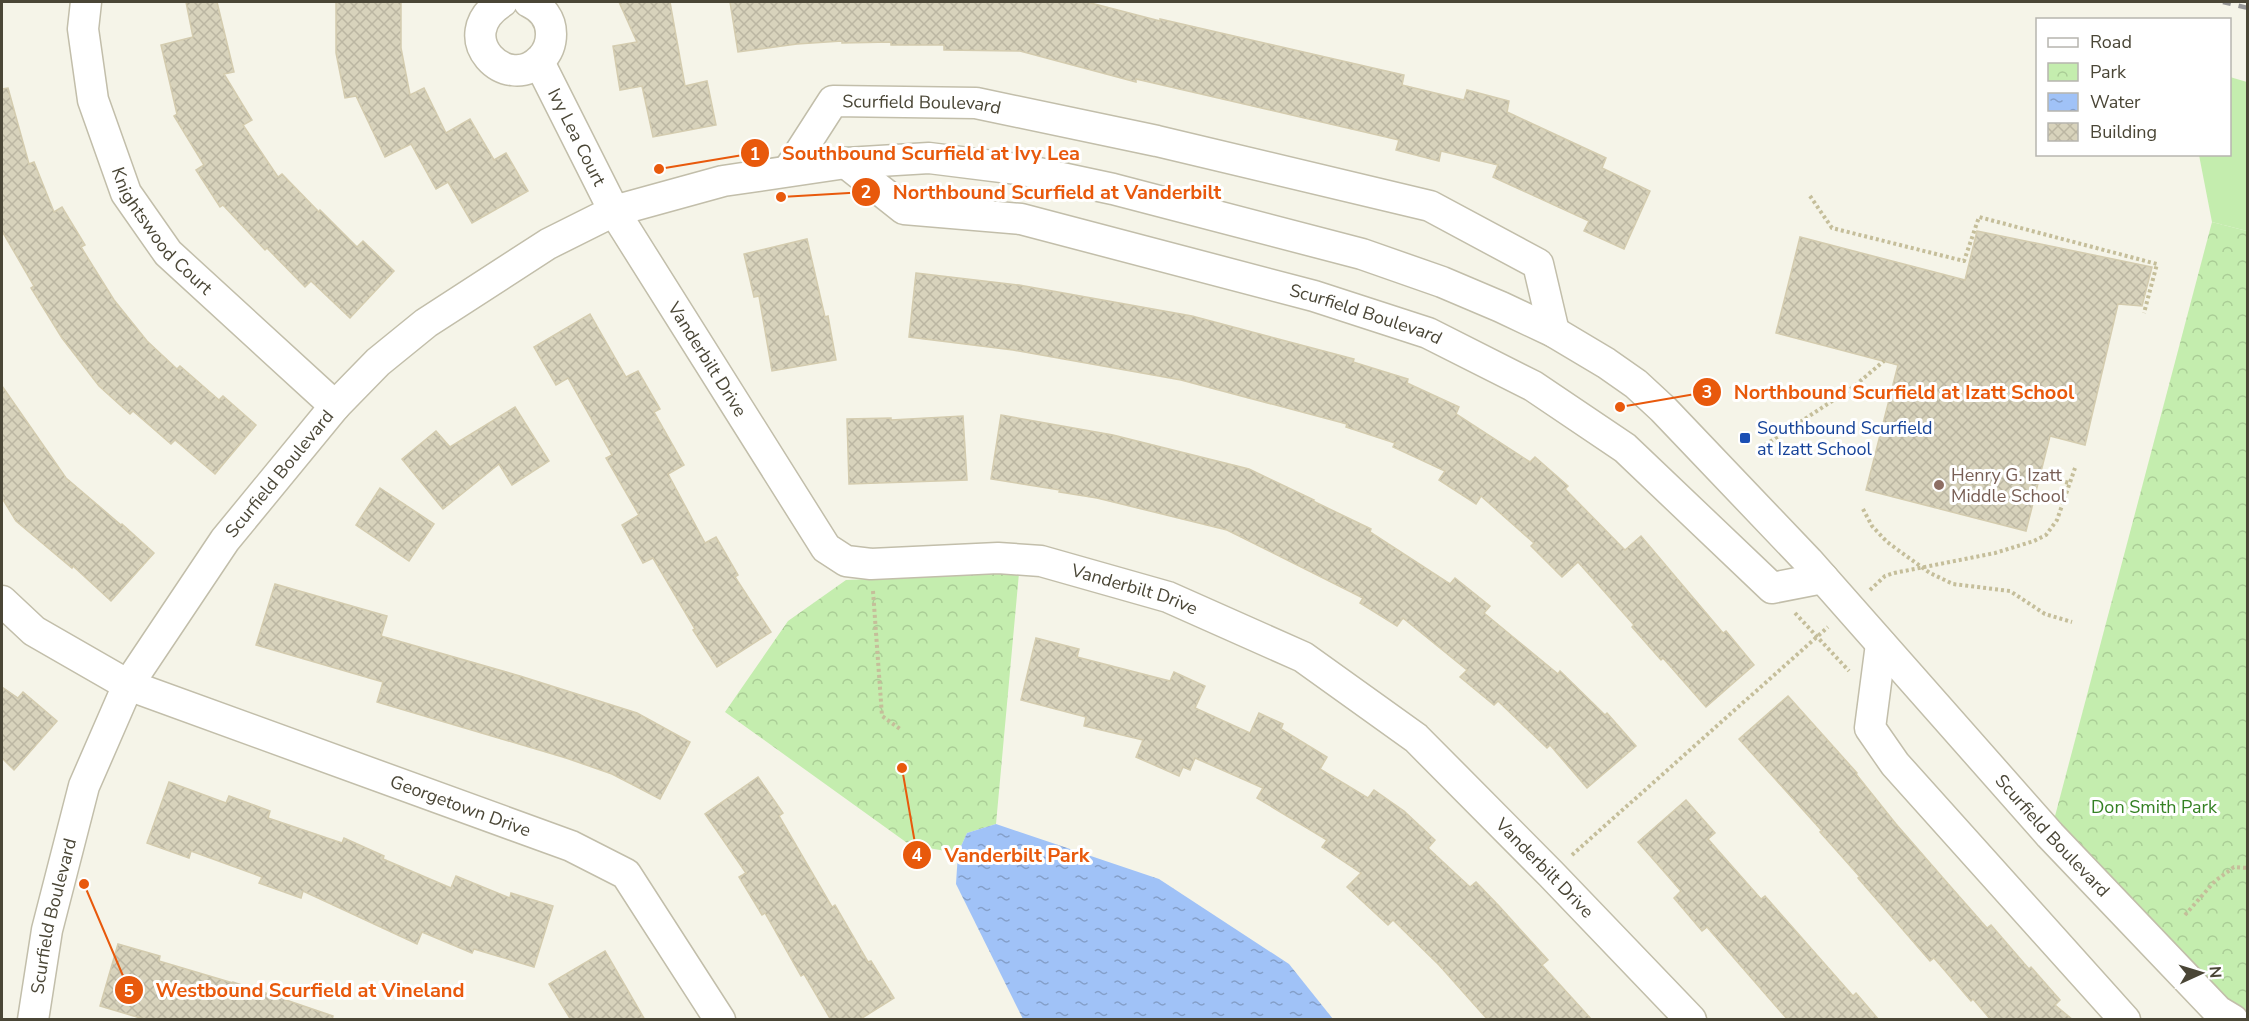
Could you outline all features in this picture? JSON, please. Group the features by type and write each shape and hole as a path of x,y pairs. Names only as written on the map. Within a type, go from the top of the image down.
{"street":[{"name":"Knightswood Court","path":"86,2 83,29 93,100 126,193 168,253 335,406"},
{"path":"502,2 492,8 485,17 481,28 481,41 485,52 495,64 518,71 531,68 539,62 547,53 551,41 551,28 543,12 538,6 529,2"},
{"name":"Ivy Lea Court","path":"539,62 614,211"},
{"name":"Scurfield Boulevard","path":"788,171 833,101 976,103 1112,131 1430,207 1538,264 1554,332"},
{"name":"Scurfield Boulevard","path":"33,1020 47,930 84,786 128,685 225,540 335,406 378,363 426,323 548,244 614,211 723,181 846,164 929,158 1024,170 1113,189 1362,254 1442,282 1554,332 1613,368 1636,384 1663,409 1823,578 2050,834 2218,1011 2233,1020"},
{"name":"Scurfield Boulevard","path":"846,164 904,209 1021,219 1314,296 1428,333 1533,386 1625,448 1772,588"},
{"name":"Vanderbilt Drive","path":"614,211 826,548 846,561 871,564 998,558 1041,561 1168,597 1303,657 1416,738 1691,1020"},
{"path":"1772,588 1823,578"},
{"name":"Georgetown Drive","path":"2,601 34,631 128,685 571,846 626,874 720,1020"},
{"path":"1881,644 1870,728 1895,764 2125,1020"}],"path":[{"path":"1810,196 1832,228 1964,261 1979,217 2157,264 2144,313"},
{"path":"1765,445 1852,388 1884,361"},
{"path":"1551,874 1885,576 1921,566 1995,553 2034,542 2046,535 2057,520 2075,468"},
{"path":"2042,476 2069,483"},
{"path":"1863,509 1872,526 1887,542 1921,566 1953,584 2010,591 2045,614 2072,622"},
{"path":"871,564 882,716 900,729"},
{"path":"1772,588 1874,698"},
{"path":"2184,915 2215,881 2234,867 2247,868"}],"green space":[{"path":"2231,77 2247,82 2247,231 2212,222 2199,156 2231,156"},
{"name":"Don Smith Park","path":"2212,222 2247,231 2247,1019 2050,835"},
{"path":"1019,573 996,824 967,833 958,853 910,845 725,712 788,621 846,580"}],"water":[{"path":"996,824 1159,879 1289,964 1333,1019 1023,1019 956,884 958,853 967,833"}],"building":[{"path":"186,2 217,2 234,72 224,74 252,120 243,125 278,177 282,174 357,247 363,241 394,271 350,318 311,281 305,287 267,248 265,250 223,205 220,207 196,170 204,165 174,116 177,114 161,45 193,37"},
{"path":"336,2 401,2 401,48 410,95 424,88 446,133 470,119 494,160 506,153 528,191 472,223 448,182 436,189 411,144 385,157 356,96 345,98 336,53"},
{"path":"619,2 670,2 685,86 707,81 716,125 653,137 642,86 620,90 613,46 637,42"},
{"path":"730,2 1087,2 1160,21 1160,19 1404,75 1402,85 1464,100 1467,90 1509,101 1507,112 1606,158 1602,168 1650,191 1624,249 1584,231 1589,221 1493,177 1498,165 1441,151 1439,161 1396,150 1399,140 1136,79 1136,82 1020,51 944,50 944,45 891,45 891,42 842,43 842,41 738,52"},
{"path":"8,88 29,164 34,162 54,212 62,207 85,245 81,247 114,300 147,341 177,369 180,366 219,400 223,396 256,425 215,474 175,440 171,444 133,411 130,414 99,386 62,338 31,288 34,286 2,231 2,89"},
{"name":"Henry G. Izatt Middle School","path":"1977,231 2152,267 2142,306 2118,304 2085,445 2050,436 2026,531 1866,490 1898,365 1776,333 1800,237 1965,280"},
{"path":"807,239 825,317 828,316 836,360 772,371 759,296 754,297 744,254"},
{"path":"916,273 1019,285 1192,316 1354,359 1353,362 1408,379 1407,383 1459,407 1456,414 1530,462 1535,457 1568,486 1565,489 1625,550 1641,536 1723,633 1726,631 1754,665 1706,707 1663,658 1661,660 1632,627 1634,625 1578,562 1562,577 1531,546 1534,543 1481,496 1476,504 1439,480 1445,471 1393,447 1395,443 1346,427 1347,424 1181,380 1013,350 909,337"},
{"path":"590,314 626,377 638,371 660,409 654,412 684,465 668,474 705,543 716,537 738,575 735,577 771,632 717,667 693,630 695,629 653,558 643,563 622,525 639,515 606,458 612,455 568,378 556,385 534,347"},
{"path":"2,386 66,478 154,553 111,601 73,566 72,568 16,521 2,498"},
{"path":"515,407 549,461 512,485 499,464 443,509 402,459 436,431 450,447"},
{"path":"1001,415 1113,435 1249,469 1371,529 1370,532 1450,584 1455,578 1490,606 1484,613 1558,674 1560,671 1605,715 1607,713 1636,746 1587,788 1550,745 1547,748 1498,701 1494,705 1460,677 1467,670 1403,618 1397,626 1360,603 1363,598 1227,530 1097,498 1059,492 1060,490 991,479"},
{"path":"963,416 967,480 849,484 847,419 891,418 891,420"},
{"path":"380,488 434,524 409,561 356,525"},
{"path":"275,584 387,616 381,636 637,713 690,742 660,799 612,774 566,758 377,702 383,682 256,645"},
{"path":"1036,638 1079,649 1077,657 1170,681 1174,672 1205,686 1195,708 1250,733 1259,713 1283,724 1281,729 1327,757 1320,769 1368,798 1374,790 1404,811 1435,840 1428,848 1470,887 1476,882 1499,906 1548,960 1542,965 1592,1020 1488,1020 1439,965 1393,920 1388,925 1347,887 1361,873 1322,847 1327,840 1257,798 1263,788 1195,758 1190,770 1183,767 1179,776 1136,757 1143,740 1084,726 1086,717 1021,700"},
{"path":"2,687 18,698 23,692 57,721 14,770 2,758"},
{"path":"1788,696 1857,773 1896,824 1950,886 1987,928 1991,925 2029,969 2031,967 2060,1000 2055,1005 2073,1020 1991,1020 1973,999 1971,1001 1934,958 1930,961 1858,878 1860,877 1820,832 1822,831 1739,739"},
{"path":"758,777 783,813 779,816 832,907 835,905 868,962 871,961 894,998 859,1020 831,1020 804,974 801,976 765,913 762,915 739,877 746,873 705,814"},
{"path":"169,782 226,803 229,796 270,811 268,818 342,843 344,838 384,856 383,859 451,888 456,876 510,898 511,893 553,906 534,967 474,949 472,953 422,932 417,944 303,891 301,898 259,883 262,877 191,851 189,858 147,843"},
{"path":"1686,800 1715,833 1708,839 1761,899 1765,896 1853,996 1856,993 1879,1020 1788,1020 1707,927 1702,931 1674,898 1681,891 1638,842"},
{"path":"118,944 160,956 159,961 233,982 333,1016 332,1020 147,1020 100,1006"},
{"path":"605,951 645,1020 571,1020 549,984"}],"railway":[{"path":"2223,2 2248,8"}],"place":[{"name":"Southbound Scurfield at Ivy Lea","path":"659,169"},
{"name":"Northbound Scurfield at Vanderbilt","path":"781,197"},
{"name":"Northbound Scurfield at Izatt School","path":"1620,407"},
{"name":"Southbound Scurfield at Izatt School","path":"1745,438"},
{"name":"Henry G. Izatt Middle School","path":"1939,485"},
{"name":"Vanderbilt Park","path":"902,768"},
{"name":"Westbound Scurfield at Vineland","path":"84,884"}]}
